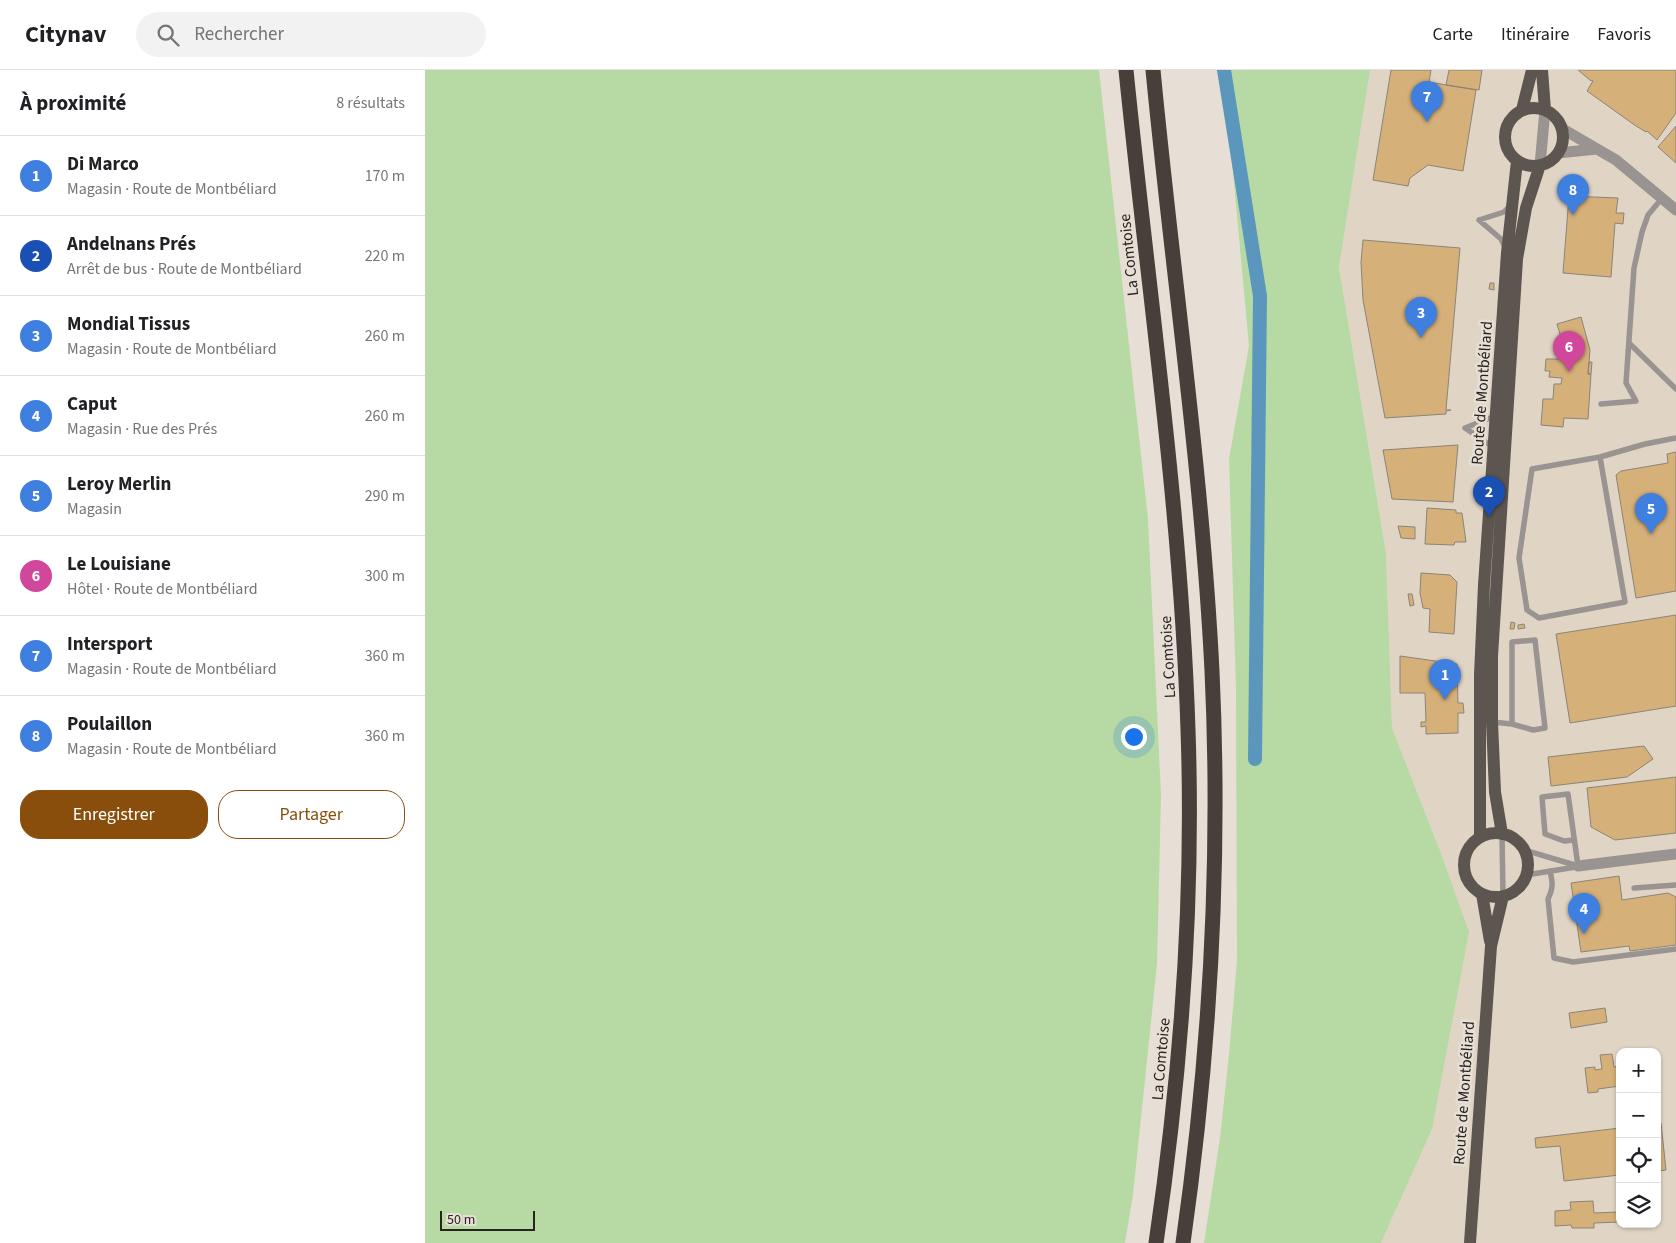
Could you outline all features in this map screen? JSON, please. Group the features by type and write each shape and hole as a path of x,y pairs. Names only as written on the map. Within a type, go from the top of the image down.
{"highway":[{"name":"La Comtoise","path":"1126,70 1173,506 1183,632 1188,731 1189,827 1185,974 1173,1118 1156,1243"},
{"path":"1153,70 1202,526 1215,747 1214,892 1210,983 1198,1127 1183,1243"}],"main road":[{"path":"1522,110 1532,70"},
{"path":"1542,70 1545,110"},
{"path":"1538,108 1545,110 1552,114 1561,128 1563,137 1558,153 1553,159 1540,165 1524,164 1517,161 1506,147 1504,138 1505,129 1509,121 1522,110 1538,108"},
{"name":"Route de Montbéliard","path":"1480,837 1480,674 1495,416 1507,253 1517,161"},
{"name":"Route de Montbéliard","path":"1502,834 1495,792 1492,722 1495,587 1517,259 1526,208 1540,165"},
{"path":"1487,834 1502,834 1511,837 1524,850 1527,859 1526,876 1521,885 1513,892 1503,896 1492,897 1482,894 1473,888 1467,880 1464,871 1464,861 1472,843 1480,837 1487,834"},
{"name":"Route de Montbéliard","path":"1482,894 1491,946"},
{"name":"Route de Montbéliard","path":"1470,1243 1491,946 1503,896"}],"street":[{"path":"1540,165 1545,110"},
{"path":"1561,128 1616,160 1663,197 1676,210"},
{"path":"1558,153 1597,149"},
{"path":"1578,866 1676,854"}],"lane":[{"path":"1601,404 1636,402 1626,383 1634,268 1648,216 1663,197"},
{"path":"1507,253 1501,239 1479,220 1504,212 1513,203"},
{"path":"1629,344 1676,389"},
{"path":"1493,447 1465,428 1495,416"},
{"path":"1600,457 1625,602 1539,618 1527,610 1519,558 1532,469 1600,457 1645,444 1676,438"},
{"path":"1492,722 1513,724 1533,730 1545,728 1535,640 1513,642 1513,724"},
{"path":"1574,840 1564,842 1545,834 1542,797 1568,794 1578,866"},
{"path":"1502,834 1503,896"},
{"path":"1524,850 1578,866"},
{"path":"1526,876 1578,866"},
{"path":"1550,871 1553,883 1552,892 1548,899 1554,958 1573,962 1676,949"},
{"path":"1634,888 1676,885"}],"shaded area":[{"path":"1370,70 1676,70 1676,1243 1381,1243 1432,1129 1440,851 1392,728 1386,554 1339,267"}],"green space":[{"path":"425,70 1099,70 1148,519 1161,796 1157,964 1133,1195 1125,1243 425,1243"},
{"path":"1217,70 1370,70 1339,267 1386,554 1392,728 1469,932 1432,1129 1381,1243 1204,1243 1220,1138 1237,961 1236,688 1229,459 1249,346 1227,107"}],"building":[{"path":"1391,70 1431,70 1429,82 1476,90 1463,171 1428,165 1410,178 1408,186 1373,180"},
{"path":"1449,70 1482,70 1479,90 1446,85"},
{"path":"1578,70 1676,70 1676,113 1657,140 1647,131 1636,126 1587,91 1593,81"},
{"path":"1676,126 1676,163 1658,147"},
{"path":"1569,196 1618,198 1616,213 1624,213 1623,224 1615,223 1611,277 1563,273"},
{"path":"1363,240 1460,248 1446,410 1451,410 1446,411 1446,414 1385,418 1363,300 1361,262"},
{"path":"1490,283 1494,283 1494,290 1489,289"},
{"path":"1581,317 1590,350 1588,374 1591,374 1588,419 1564,418 1563,427 1541,425 1543,399 1553,399 1554,384 1561,384 1562,378 1549,377 1550,371 1545,371 1546,359 1563,359 1564,348 1557,324"},
{"path":"1589,362 1592,362 1591,374 1588,374"},
{"path":"1458,445 1453,502 1392,499 1383,450"},
{"path":"1676,452 1676,591 1636,598 1616,475 1621,471 1668,463 1667,454"},
{"path":"1427,508 1456,510 1456,513 1462,513 1466,542 1455,542 1454,545 1425,544"},
{"path":"1398,526 1415,527 1415,539 1401,538"},
{"path":"1421,573 1450,575 1457,582 1454,634 1429,632 1430,609 1423,608 1420,593"},
{"path":"1408,594 1412,594 1414,605 1410,606"},
{"path":"1676,615 1676,706 1570,723 1556,634"},
{"path":"1511,622 1515,623 1514,629 1510,629"},
{"path":"1524,624 1525,628 1518,629 1518,625"},
{"path":"1400,656 1457,664 1458,703 1463,703 1464,713 1458,713 1458,733 1426,734 1426,726 1421,727 1421,722 1426,722 1425,693 1400,693"},
{"path":"1644,746 1653,759 1627,777 1551,786 1548,757"},
{"path":"1676,777 1676,833 1615,840 1591,827 1587,788"},
{"path":"1619,876 1622,900 1668,893 1676,897 1676,945 1630,951 1629,946 1581,952 1571,883"},
{"path":"1605,1008 1607,1022 1571,1028 1569,1013"},
{"path":"1612,1054 1614,1067 1616,1067 1616,1087 1598,1089 1598,1092 1588,1093 1585,1068 1595,1067 1595,1070 1602,1069 1600,1055"},
{"path":"1661,1123 1666,1170 1661,1171"},
{"path":"1616,1128 1616,1175 1564,1181 1560,1146 1536,1148 1535,1138"},
{"path":"1593,1201 1594,1213 1616,1212 1616,1222 1594,1223 1594,1228 1572,1228 1571,1225 1555,1226 1555,1211 1571,1210 1570,1202"}],"waterway":[{"path":"1224,70 1260,296 1255,759"}],"place":[{"name":"Intersport","path":"1427,122"},
{"name":"Poulaillon","path":"1573,215"},
{"name":"Mondial Tissus","path":"1421,338"},
{"name":"Le Louisiane","path":"1569,372"},
{"name":"Andelnans Prés","path":"1489,517"},
{"name":"Leroy Merlin","path":"1651,534"},
{"name":"Di Marco","path":"1445,700"},
{"name":"Caput","path":"1584,934"}]}
